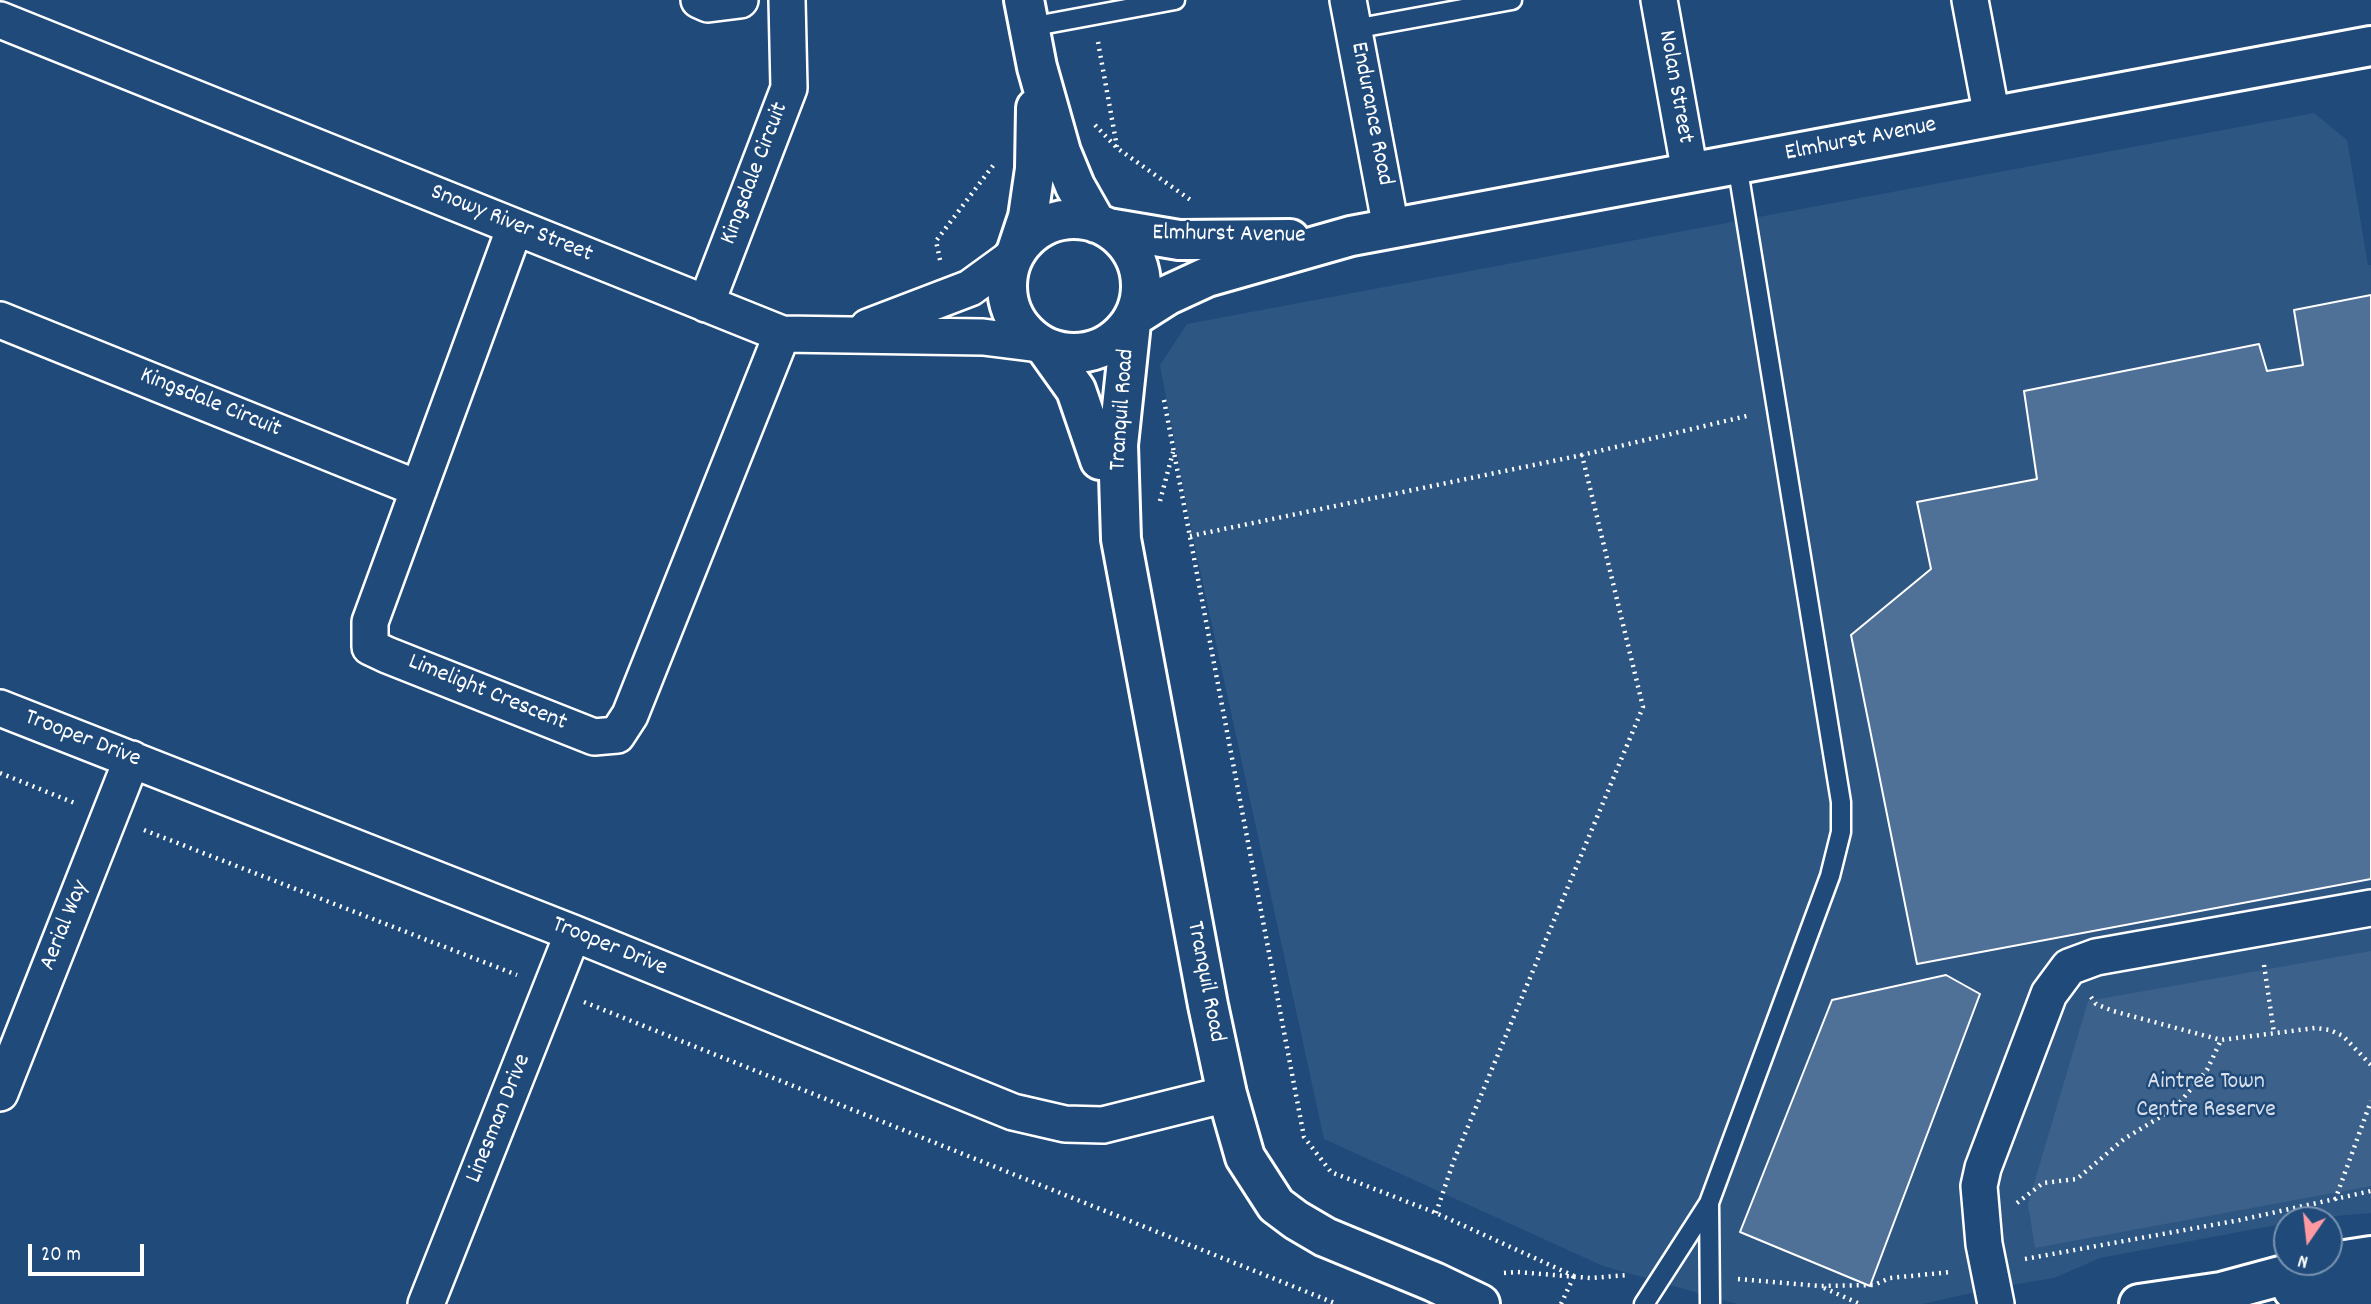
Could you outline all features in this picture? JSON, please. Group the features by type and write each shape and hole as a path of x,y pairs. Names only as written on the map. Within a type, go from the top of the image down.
{"street":[{"path":"699,0 708,4 740,0"},
{"name":"Kingsdale Circuit","path":"706,304 789,88 787,0"},
{"name":"Nolan Street","path":"1659,0 1690,173"},
{"path":"1970,0 1992,117"},
{"path":"1027,13 1037,67 1061,152 1076,186 1102,225 1124,241 1135,257 1141,277 1141,297 1133,320 1114,341 1093,351 1069,354 1043,346 1029,338 1017,323 1009,306 1006,286 1009,267 1028,217 1035,169 1037,67"},
{"name":"Endurance Road","path":"1351,15 1391,228"},
{"name":"Snowy River Street","path":"0,20 782,334 983,337 1043,346"},
{"name":"Elmhurst Avenue","path":"1133,320 1168,295 1207,277 1351,236 2371,46"},
{"path":"851,334 970,288 1015,253 1028,237 1043,226 1060,220 1078,219 1102,225"},
{"name":"Elmhurst Avenue","path":"1102,225 1180,240 1245,241 1351,236"},
{"name":"Limelight Crescent","path":"515,227 370,622 370,647 594,737 617,735 630,715 782,334"},
{"name":"Kingsdale Circuit","path":"0,320 419,489"},
{"name":"Tranquil Road","path":"1121,539 1118,445 1133,320"},
{"name":"Tranquil Road","path":"1043,346 1076,390 1100,460 1121,539 1227,1094 1245,1157 1276,1205 1296,1220 1325,1237 1483,1302"},
{"name":"Trooper Drive","path":"0,708 573,933 1013,1112 1065,1124 1103,1125 1227,1094"},
{"name":"Aerial Way","path":"0,1093 132,759"},
{"path":"1996,1304 1979,1209 1979,1186 1983,1168 2049,994 2069,967 2096,957 2371,908"},
{"name":"Linesman Drive","path":"426,1304 573,933"},
{"path":"2221,1292 2332,1262 2371,1256"},
{"path":"2139,1304 2221,1292 2371,1286"}],"lane":[{"path":"1027,13 1094,15 1175,0"},
{"path":"1351,15 1512,0"},
{"path":"1644,1304 1709,1203 1830,876 1842,832 1841,802 1737,164"},
{"path":"1709,1203 1710,1304"}],"path":[{"path":"1094,15 1117,148"},
{"path":"1091,121 1117,148 1194,202"},
{"path":"1164,398 1304,1137 1331,1172 1436,1213 1574,1276 1561,1304"},
{"path":"1190,536 1582,455 1777,408"},
{"path":"1436,1213 1454,1160 1643,707 1582,455"},
{"path":"0,773 551,988 1336,1304"},
{"path":"2251,965 2264,963"},
{"path":"2082,1005 2091,995 2096,1004 2113,1012 2221,1040 2315,1028 2330,1030 2343,1036 2371,1065"},
{"path":"2017,1204 2043,1183 2077,1179 2124,1139 2175,1108 2207,1070 2221,1040"},
{"path":"2334,1201 2371,1101"},
{"path":"2017,1191 2018,1216"},
{"path":"1860,1304 1820,1286 1874,1285 1889,1278 1988,1266 2334,1201 2371,1191"},
{"path":"2024,1249 2026,1259"}],"shaded area":[{"path":"2314,113 2347,140 2368,265 2371,265 2371,1213 2343,1215 2343,1206 2273,1206 2273,1226 2100,1258 2054,1278 1923,1304 1737,1304 1603,1266 1324,1139 1191,529 1160,365 1187,324"}],"green space":[{"name":"Aintree Town Centre Reserve","path":"2371,951 2371,1186 2035,1248 2028,1204 2088,1001"}],"building":[{"path":"2371,295 2371,879 1917,964 1851,635 1931,569 1917,502 2037,479 2024,391 2259,344 2267,371 2303,365 2294,310"},
{"path":"1946,975 1980,994 1870,1286 1740,1232 1832,1000"}]}
